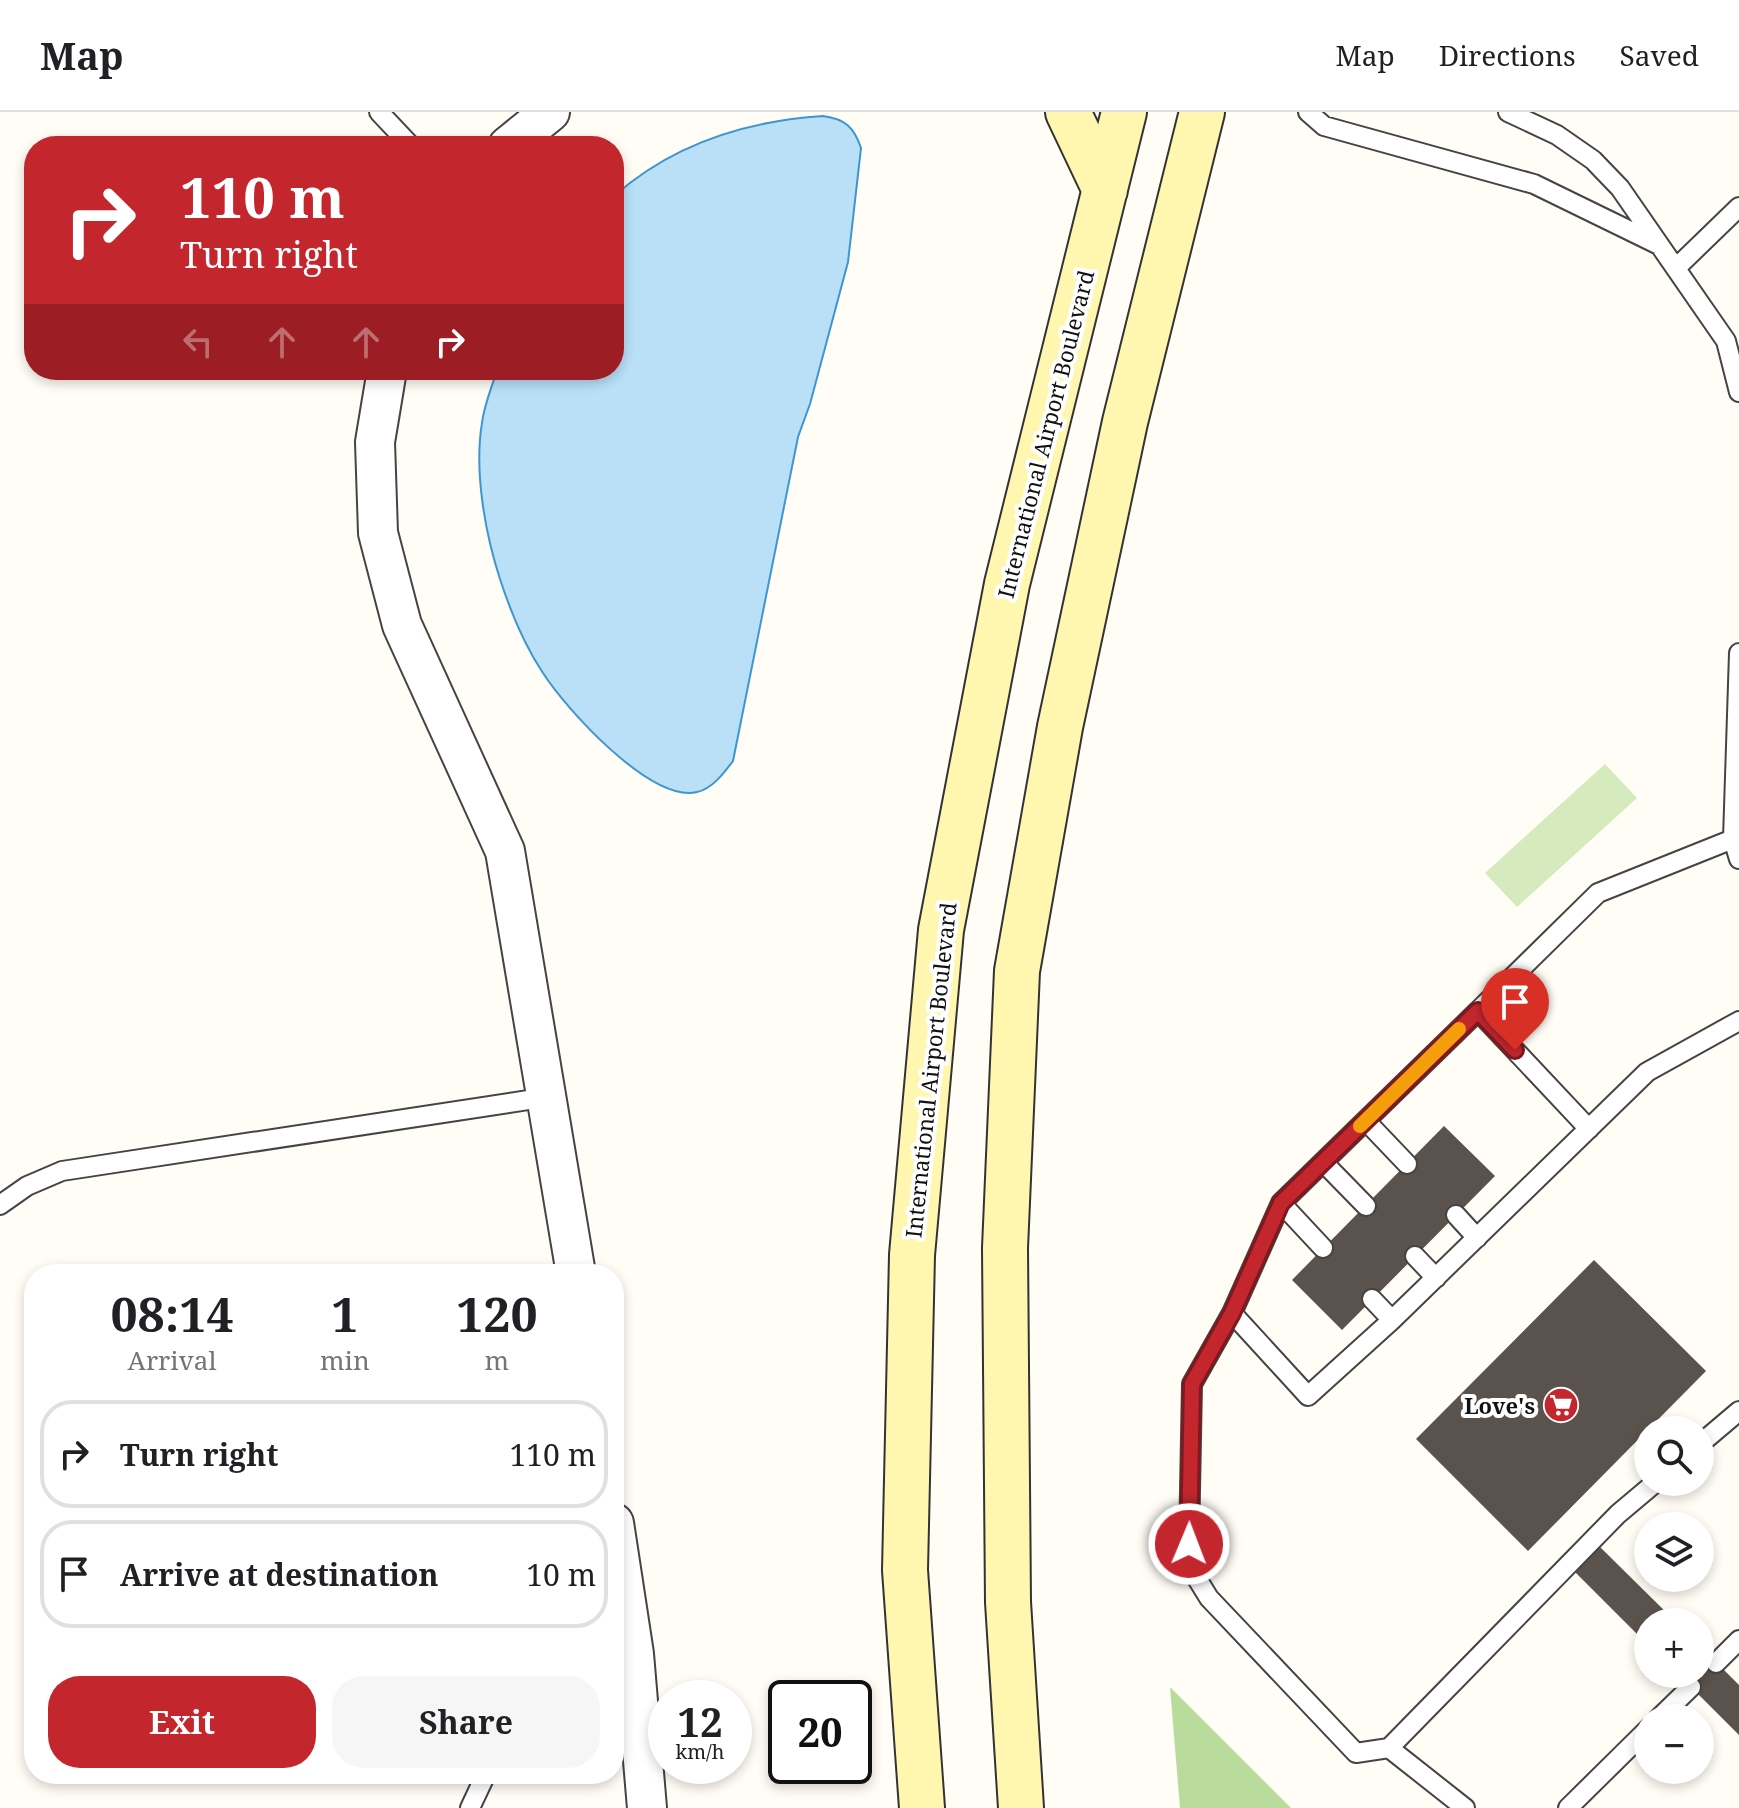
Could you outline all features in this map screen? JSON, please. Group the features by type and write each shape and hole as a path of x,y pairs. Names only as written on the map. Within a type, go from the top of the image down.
{"main road":[{"path":"1068,112 1105,190"},
{"name":"International Airport Boulevard","path":"922,1808 905,1570 912,1255 941,930 1007,584 1124,112"},
{"path":"1021,1808 1008,1602 1005,1264 1017,971 1060,727 1122,437 1202,112"}],"street":[{"path":"520,136 550,112"},
{"path":"385,380 375,442 378,533 402,625 505,851 574,1264"},
{"path":"624,1588 634,1654 647,1808"}],"lane":[{"path":"379,112 402,136"},
{"path":"1308,112 1324,126 1534,184 1659,245"},
{"path":"1508,112 1557,135 1593,160 1620,188 1726,341 1739,392"},
{"path":"1676,268 1739,207"},
{"path":"1739,653 1733,839 1739,859"},
{"path":"1639,1496 1618,1514 1389,1748 1356,1753 1209,1598 1193,1572 1189,1544 1192,1384 1232,1313 1281,1203 1598,893 1733,839"},
{"path":"1478,1011 1589,1129"},
{"path":"1232,1313 1308,1396 1436,1278 1647,1072 1739,1021"},
{"path":"0,1205 27,1186 62,1171 548,1097"},
{"path":"1366,1121 1407,1164"},
{"path":"1323,1162 1366,1206"},
{"path":"1281,1203 1323,1248"},
{"path":"1456,1215 1477,1238"},
{"path":"1415,1256 1436,1278"},
{"path":"1372,1299 1392,1320"},
{"path":"1714,1432 1739,1411"},
{"path":"1716,1663 1739,1640"},
{"path":"1673,1704 1690,1688"},
{"path":"1568,1808 1634,1743"},
{"path":"1389,1748 1465,1808"},
{"path":"470,1808 481,1784"}],"green space":[{"path":"1605,764 1637,798 1517,907 1485,873"},
{"path":"1170,1687 1291,1808 1180,1808"}],"water":[{"path":"823,116 837,119 848,125 861,148 848,262 810,404 798,437 733,761 708,788 697,792 678,792 634,769 590,729 554,689 518,628 504,591 486,522 479,461 483,416 494,380 624,380 624,188 661,162 712,138 766,123"}],"building":[{"path":"1444,1126 1495,1176 1342,1330 1292,1280"},
{"name":"Love's","path":"1594,1260 1706,1371 1662,1416 1634,1416 1634,1444 1528,1551 1416,1439"},
{"path":"1599,1546 1634,1581 1634,1592 1646,1592 1662,1608 1634,1608 1634,1631 1574,1571"},
{"path":"1714,1660 1739,1685 1739,1735 1714,1710 1714,1704 1708,1704 1692,1688 1714,1688"}],"slow traffic":[{"path":"1360,1126 1459,1029"}],"place":[{"name":"Love's","path":"1561,1405"}],"route":[{"path":"1189,1544 1192,1384 1232,1313 1281,1203 1478,1011 1515,1050"}]}
